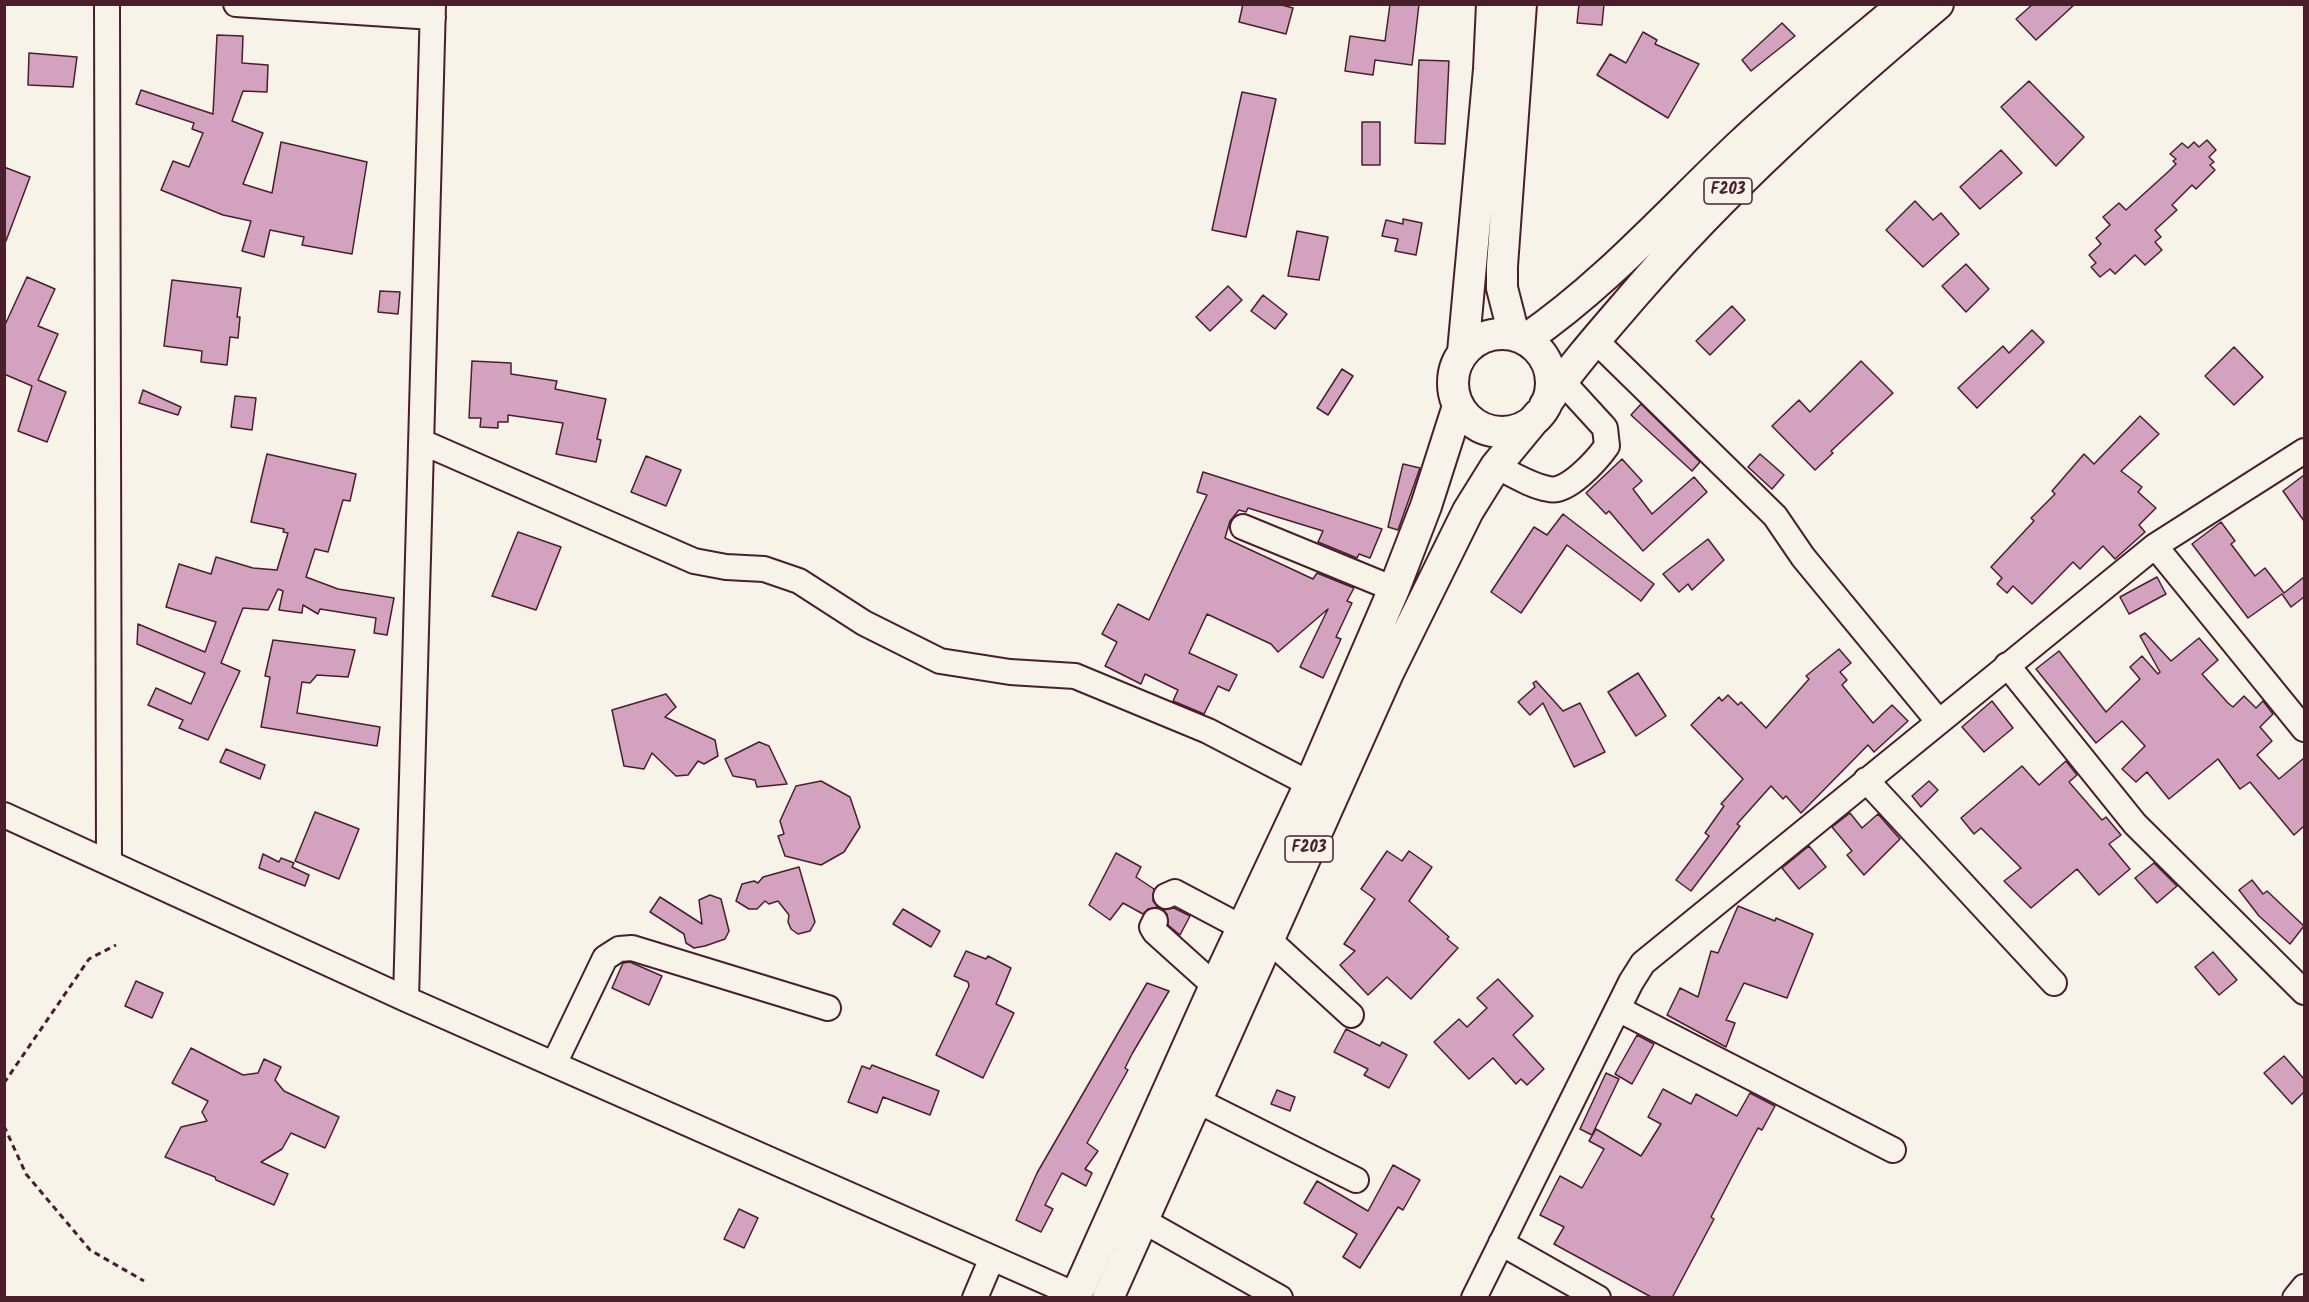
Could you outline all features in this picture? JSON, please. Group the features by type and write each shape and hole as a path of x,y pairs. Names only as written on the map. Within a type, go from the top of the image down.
{"main road":[{"path":"1463,352 1489,69 1492,4"},
{"path":"1520,337 1502,288 1502,266 1521,4"},
{"name":"F203","path":"1520,337 1584,298 1742,143 1904,4"},
{"name":"F203","path":"1108,1298 1388,673 1468,511 1496,466 1595,340 1731,188 1838,88 1938,4"},
{"path":"1503,333 1520,337 1536,347 1549,368 1551,381 1548,401 1526,425 1511,431 1495,432 1480,427 1467,418 1458,406 1452,388 1454,368 1463,352 1481,338 1503,333"},
{"name":"F203","path":"1075,1296 1241,927 1310,784 1394,590 1426,506 1458,406"}],"street":[{"path":"107,4 110,862"},
{"path":"236,4 433,11 406,999"},
{"path":"1595,340 1775,516 1803,557 1939,722"},
{"path":"1496,466 1550,490 1563,488 1597,461 1607,446 1605,428 1548,401"},
{"path":"422,442 693,561 726,567 764,569 799,581 864,623 940,661 1010,672 1075,676 1208,731 1310,784"},
{"path":"1474,1298 1643,963 1659,947 2155,546 2304,451"},
{"path":"1243,527 1394,590"},
{"path":"2155,546 2304,729"},
{"path":"2007,665 2135,824 2304,992"},
{"path":"1866,780 2054,983"},
{"path":"4,815 406,999 1075,1296"},
{"path":"1166,896 1175,892 1241,927"},
{"path":"1155,921 1152,927 1155,932 1215,986"},
{"path":"1268,939 1351,1015"},
{"path":"554,1064 605,958 619,949 632,948 828,1008"},
{"path":"1618,1009 1893,1150"},
{"path":"1196,1100 1356,1180"},
{"path":"1142,1220 1280,1298"},
{"path":"1501,1243 1598,1298"},
{"path":"975,1298 992,1258"},
{"path":"2295,1298 2304,1287"}],"path":[{"path":"4,1083 89,959 116,945"},
{"path":"4,1126 26,1174 90,1250 144,1281"}],"building":[{"path":"1243,4 1278,4 1293,8 1286,34 1239,22"},
{"path":"1390,4 1419,4 1412,65 1375,60 1373,75 1345,71 1350,36 1385,41"},
{"path":"1579,4 1604,4 1602,25 1577,23"},
{"path":"2033,4 2075,4 2036,40 2016,19"},
{"path":"1782,23 1795,36 1751,71 1742,60"},
{"path":"1643,32 1657,40 1655,44 1699,64 1668,118 1597,75 1610,54 1626,63"},
{"path":"217,35 243,36 242,63 268,65 267,92 243,91 232,121 263,133 243,184 272,193 281,142 367,162 352,254 302,245 304,237 270,230 264,257 242,251 251,221 223,215 161,190 173,161 189,167 203,133 192,129 194,123 136,104 141,90 213,114"},
{"path":"29,53 77,57 73,87 28,85"},
{"path":"1419,60 1449,61 1445,144 1415,143"},
{"path":"2029,81 2084,137 2056,166 2001,107"},
{"path":"1242,92 1276,99 1246,237 1212,230"},
{"path":"1362,122 1380,122 1380,165 1362,165"},
{"path":"2207,140 2216,150 2209,157 2214,162 2210,165 2215,170 2196,189 2192,185 2172,205 2177,210 2155,230 2161,237 2155,242 2162,250 2145,265 2135,255 2115,274 2110,269 2100,277 2091,267 2096,263 2089,255 2101,244 2096,238 2110,225 2103,217 2119,203 2126,210 2169,171 2176,164 2173,161 2176,159 2170,154 2182,143 2188,148 2194,142 2199,147"},
{"path":"2001,150 2022,173 1980,209 1960,187"},
{"path":"4,167 30,177 6,241 4,240"},
{"path":"1915,201 1933,220 1941,213 1959,234 1923,267 1886,230"},
{"path":"1403,219 1422,223 1416,255 1395,251 1398,239 1382,236 1386,220 1403,224"},
{"path":"1297,231 1328,237 1319,280 1288,276"},
{"path":"1966,264 1989,289 1966,312 1942,286"},
{"path":"27,277 55,289 38,326 58,334 38,380 66,392 47,442 18,431 32,386 4,374 4,327"},
{"path":"172,280 241,288 237,317 240,317 238,338 230,337 227,365 201,362 202,351 164,346"},
{"path":"1228,286 1242,300 1210,331 1196,317"},
{"path":"380,291 400,292 398,314 378,312"},
{"path":"1263,295 1287,314 1275,329 1251,311"},
{"path":"1732,306 1745,320 1710,355 1696,341"},
{"path":"2032,330 2044,342 1977,408 1958,388 2003,346 2009,353"},
{"path":"2234,347 2263,377 2234,405 2205,376"},
{"path":"472,361 511,363 511,374 557,381 555,389 606,399 597,439 601,440 596,462 556,454 563,423 508,415 508,422 498,422 498,428 480,427 481,418 469,418"},
{"path":"1861,361 1893,393 1831,451 1833,453 1815,470 1772,426 1799,400 1810,412"},
{"path":"1342,369 1353,376 1328,415 1317,408"},
{"path":"143,390 181,407 178,415 139,403"},
{"path":"235,396 256,398 252,430 231,427"},
{"path":"1641,404 1700,462 1692,471 1631,415"},
{"path":"2140,416 2159,434 2121,471 2142,487 2138,492 2156,508 2139,525 2145,532 2115,559 2103,546 2080,569 2073,562 2032,604 2013,586 2007,593 1997,584 2002,578 1991,567 2034,521 2031,518 2055,494 2052,491 2084,454 2094,464"},
{"path":"267,454 356,474 350,501 343,500 328,552 315,549 306,577 338,589 394,598 387,635 374,633 376,618 320,609 318,614 303,605 302,613 279,610 283,591 278,589 268,610 243,608 221,663 240,671 208,740 179,728 183,720 148,705 156,688 191,704 205,673 137,644 138,624 205,652 216,622 166,607 179,564 211,574 216,557 253,568 277,570 288,533 283,532 284,529 251,522"},
{"path":"1760,454 1784,475 1772,489 1748,467"},
{"path":"646,456 681,470 666,506 631,492"},
{"path":"1622,459 1642,481 1633,489 1652,514 1694,477 1707,492 1643,551 1609,511 1606,514 1586,493"},
{"path":"1403,464 1420,468 1398,530 1388,527"},
{"path":"1203,472 1382,529 1370,558 1359,554 1357,558 1318,542 1323,531 1248,508 1246,512 1239,510 1230,521 1225,538 1313,579 1317,573 1354,588 1347,601 1352,603 1336,637 1341,639 1323,678 1300,667 1328,609 1278,652 1271,644 1207,614 1189,653 1237,675 1229,691 1218,686 1204,714 1173,701 1178,690 1145,674 1141,684 1105,666 1117,642 1102,634 1118,604 1149,620 1207,495 1197,492"},
{"path":"2304,475 2304,521 2283,491"},
{"path":"1563,514 1654,584 1641,601 1567,545 1521,613 1491,592 1534,527 1547,535"},
{"path":"2221,522 2235,541 2231,544 2255,576 2265,568 2284,593 2304,577 2304,597 2291,607 2282,594 2248,618 2192,544"},
{"path":"518,532 561,547 536,610 492,596"},
{"path":"1708,539 1724,560 1692,590 1688,584 1679,592 1663,574"},
{"path":"2157,577 2166,594 2129,614 2120,597"},
{"path":"2145,633 2171,661 2199,638 2218,660 2202,674 2228,703 2233,707 2244,696 2256,708 2263,701 2273,714 2260,727 2272,741 2257,755 2279,779 2304,758 2304,826 2294,835 2250,782 2240,789 2218,759 2169,799 2147,772 2136,782 2122,769 2145,746 2122,721 2096,743 2036,669 2059,651 2106,712 2140,679 2130,667 2142,656 2158,674 2160,672 2140,636"},
{"path":"273,640 355,650 348,677 317,675 310,683 302,682 297,713 380,727 377,746 261,727 270,677 265,676"},
{"path":"1839,649 1851,663 1840,672 1847,680 1842,685 1873,723 1892,705 1908,721 1874,752 1868,745 1801,813 1786,796 1783,799 1771,786 1737,824 1740,826 1691,891 1676,880 1709,836 1705,833 1724,806 1721,804 1743,779 1691,725 1719,697 1722,701 1728,695 1738,705 1741,702 1766,728 1809,679 1806,676"},
{"path":"1638,673 1666,716 1636,736 1608,692"},
{"path":"1536,681 1563,711 1580,703 1605,752 1574,767 1543,703 1530,715 1518,702 1535,687 1533,683"},
{"path":"666,694 676,707 665,717 715,740 718,756 704,764 698,761 688,775 676,776 652,753 644,769 624,766 612,710"},
{"path":"1992,701 2013,728 1984,752 1962,727"},
{"path":"759,742 769,746 787,784 757,787 755,780 733,776 725,759"},
{"path":"226,749 265,765 260,779 220,762"},
{"path":"2066,761 2077,775 2069,782 2102,820 2106,817 2121,835 2109,844 2130,869 2099,895 2077,869 2031,908 2004,881 2021,868 1981,828 1974,834 1961,818 2022,766 2039,785"},
{"path":"821,781 850,797 860,827 844,852 821,865 785,856 778,836 784,834 780,821 796,786"},
{"path":"1929,781 1938,790 1921,807 1912,796"},
{"path":"315,812 359,829 339,879 295,861"},
{"path":"1850,813 1862,828 1878,814 1900,839 1864,875 1847,855 1852,851 1832,827"},
{"path":"1809,846 1826,867 1799,889 1782,868"},
{"path":"1387,851 1402,861 1409,851 1432,867 1409,901 1458,948 1411,999 1387,977 1368,995 1340,965 1355,951 1344,944 1375,899 1361,889"},
{"path":"1116,853 1141,867 1136,877 1154,889 1153,901 1158,907 1148,909 1143,914 1123,903 1110,920 1089,905"},
{"path":"263,854 279,862 281,858 294,863 292,867 309,875 305,886 259,868"},
{"path":"2154,863 2177,886 2157,903 2135,878"},
{"path":"799,867 815,922 810,931 798,934 791,929 788,922 789,915 778,901 769,904 765,901 757,909 749,909 736,901 742,884 754,881 758,883 763,877"},
{"path":"2252,880 2263,894 2267,891 2304,926 2290,944 2259,916 2239,890"},
{"path":"710,895 721,899 729,931 725,939 705,946 694,948 686,943 684,934 650,912 660,897 702,924 699,900"},
{"path":"1738,906 1775,921 1776,918 1813,934 1787,998 1744,983 1726,1020 1735,1023 1726,1047 1667,1015 1680,988 1698,997 1711,951 1718,953"},
{"path":"1174,908 1190,916 1180,935 1168,925 1167,914 1163,910"},
{"path":"903,909 940,931 931,947 893,924"},
{"path":"966,951 986,959 988,956 1011,968 996,1004 1014,1013 983,1078 936,1055 969,986 968,982 954,976"},
{"path":"2213,952 2237,980 2219,995 2195,967"},
{"path":"630,962 662,976 649,1005 612,988 623,963"},
{"path":"1498,979 1533,1016 1513,1035 1544,1069 1527,1085 1521,1079 1516,1084 1493,1058 1469,1079 1434,1042 1459,1019 1467,1027 1487,1008 1477,998"},
{"path":"136,981 163,993 152,1018 125,1006"},
{"path":"1147,983 1169,991 1132,1054 1125,1068 1128,1070 1087,1143 1098,1151 1085,1169 1092,1173 1086,1186 1062,1173 1045,1205 1053,1209 1041,1232 1016,1220 1037,1173"},
{"path":"1346,1029 1380,1046 1382,1042 1407,1055 1389,1088 1364,1075 1368,1069 1334,1052"},
{"path":"1637,1035 1654,1044 1632,1084 1615,1074"},
{"path":"191,1048 243,1075 258,1073 264,1059 281,1067 275,1080 284,1091 339,1117 325,1148 291,1133 282,1149 261,1162 288,1174 274,1205 216,1180 215,1177 165,1157 181,1127 207,1121 202,1112 208,1101 172,1083"},
{"path":"2284,1056 2304,1079 2304,1092 2292,1104 2264,1073"},
{"path":"872,1065 939,1091 930,1115 883,1097 877,1113 848,1102 862,1066 870,1069"},
{"path":"1606,1073 1619,1079 1592,1135 1580,1129"},
{"path":"1663,1089 1691,1104 1696,1094 1737,1116 1750,1093 1775,1106 1762,1130 1758,1128 1736,1169 1711,1217 1714,1219 1672,1298 1653,1298 1554,1244 1564,1227 1540,1215 1560,1176 1582,1188 1604,1149 1589,1141 1596,1129 1641,1156 1661,1124 1648,1117"},
{"path":"1277,1090 1295,1097 1290,1111 1271,1104"},
{"path":"1393,1165 1420,1180 1403,1210 1398,1207 1360,1268 1343,1257 1357,1234 1304,1203 1317,1181 1368,1211"},
{"path":"739,1209 758,1218 744,1248 724,1239"}]}
